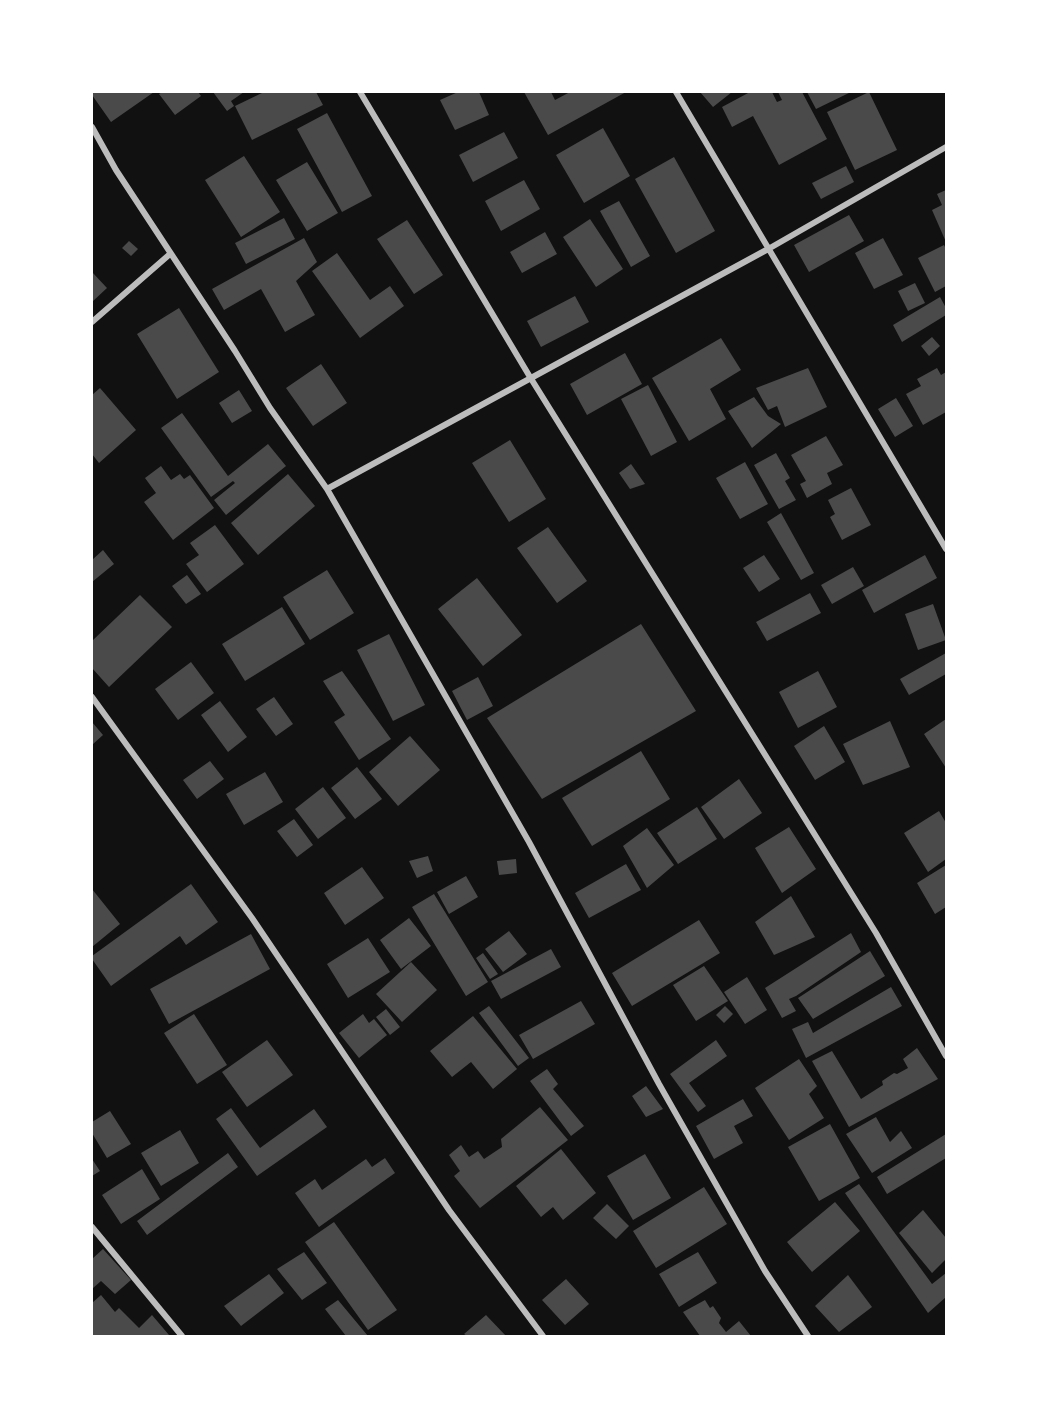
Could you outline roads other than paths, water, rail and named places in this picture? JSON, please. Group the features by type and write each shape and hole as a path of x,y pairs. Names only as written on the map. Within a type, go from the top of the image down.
{"street":[{"path":"360,92 530,377 876,933 946,1056"},
{"path":"676,92 946,549"},
{"path":"92,127 116,170 170,254 270,408 327,489 529,842 659,1084 765,1271 808,1336"},
{"path":"327,489 770,248 946,147"},
{"path":"92,322 170,254"},
{"path":"92,697 252,918 449,1210 543,1336"},
{"path":"92,1227 182,1336"}]}
